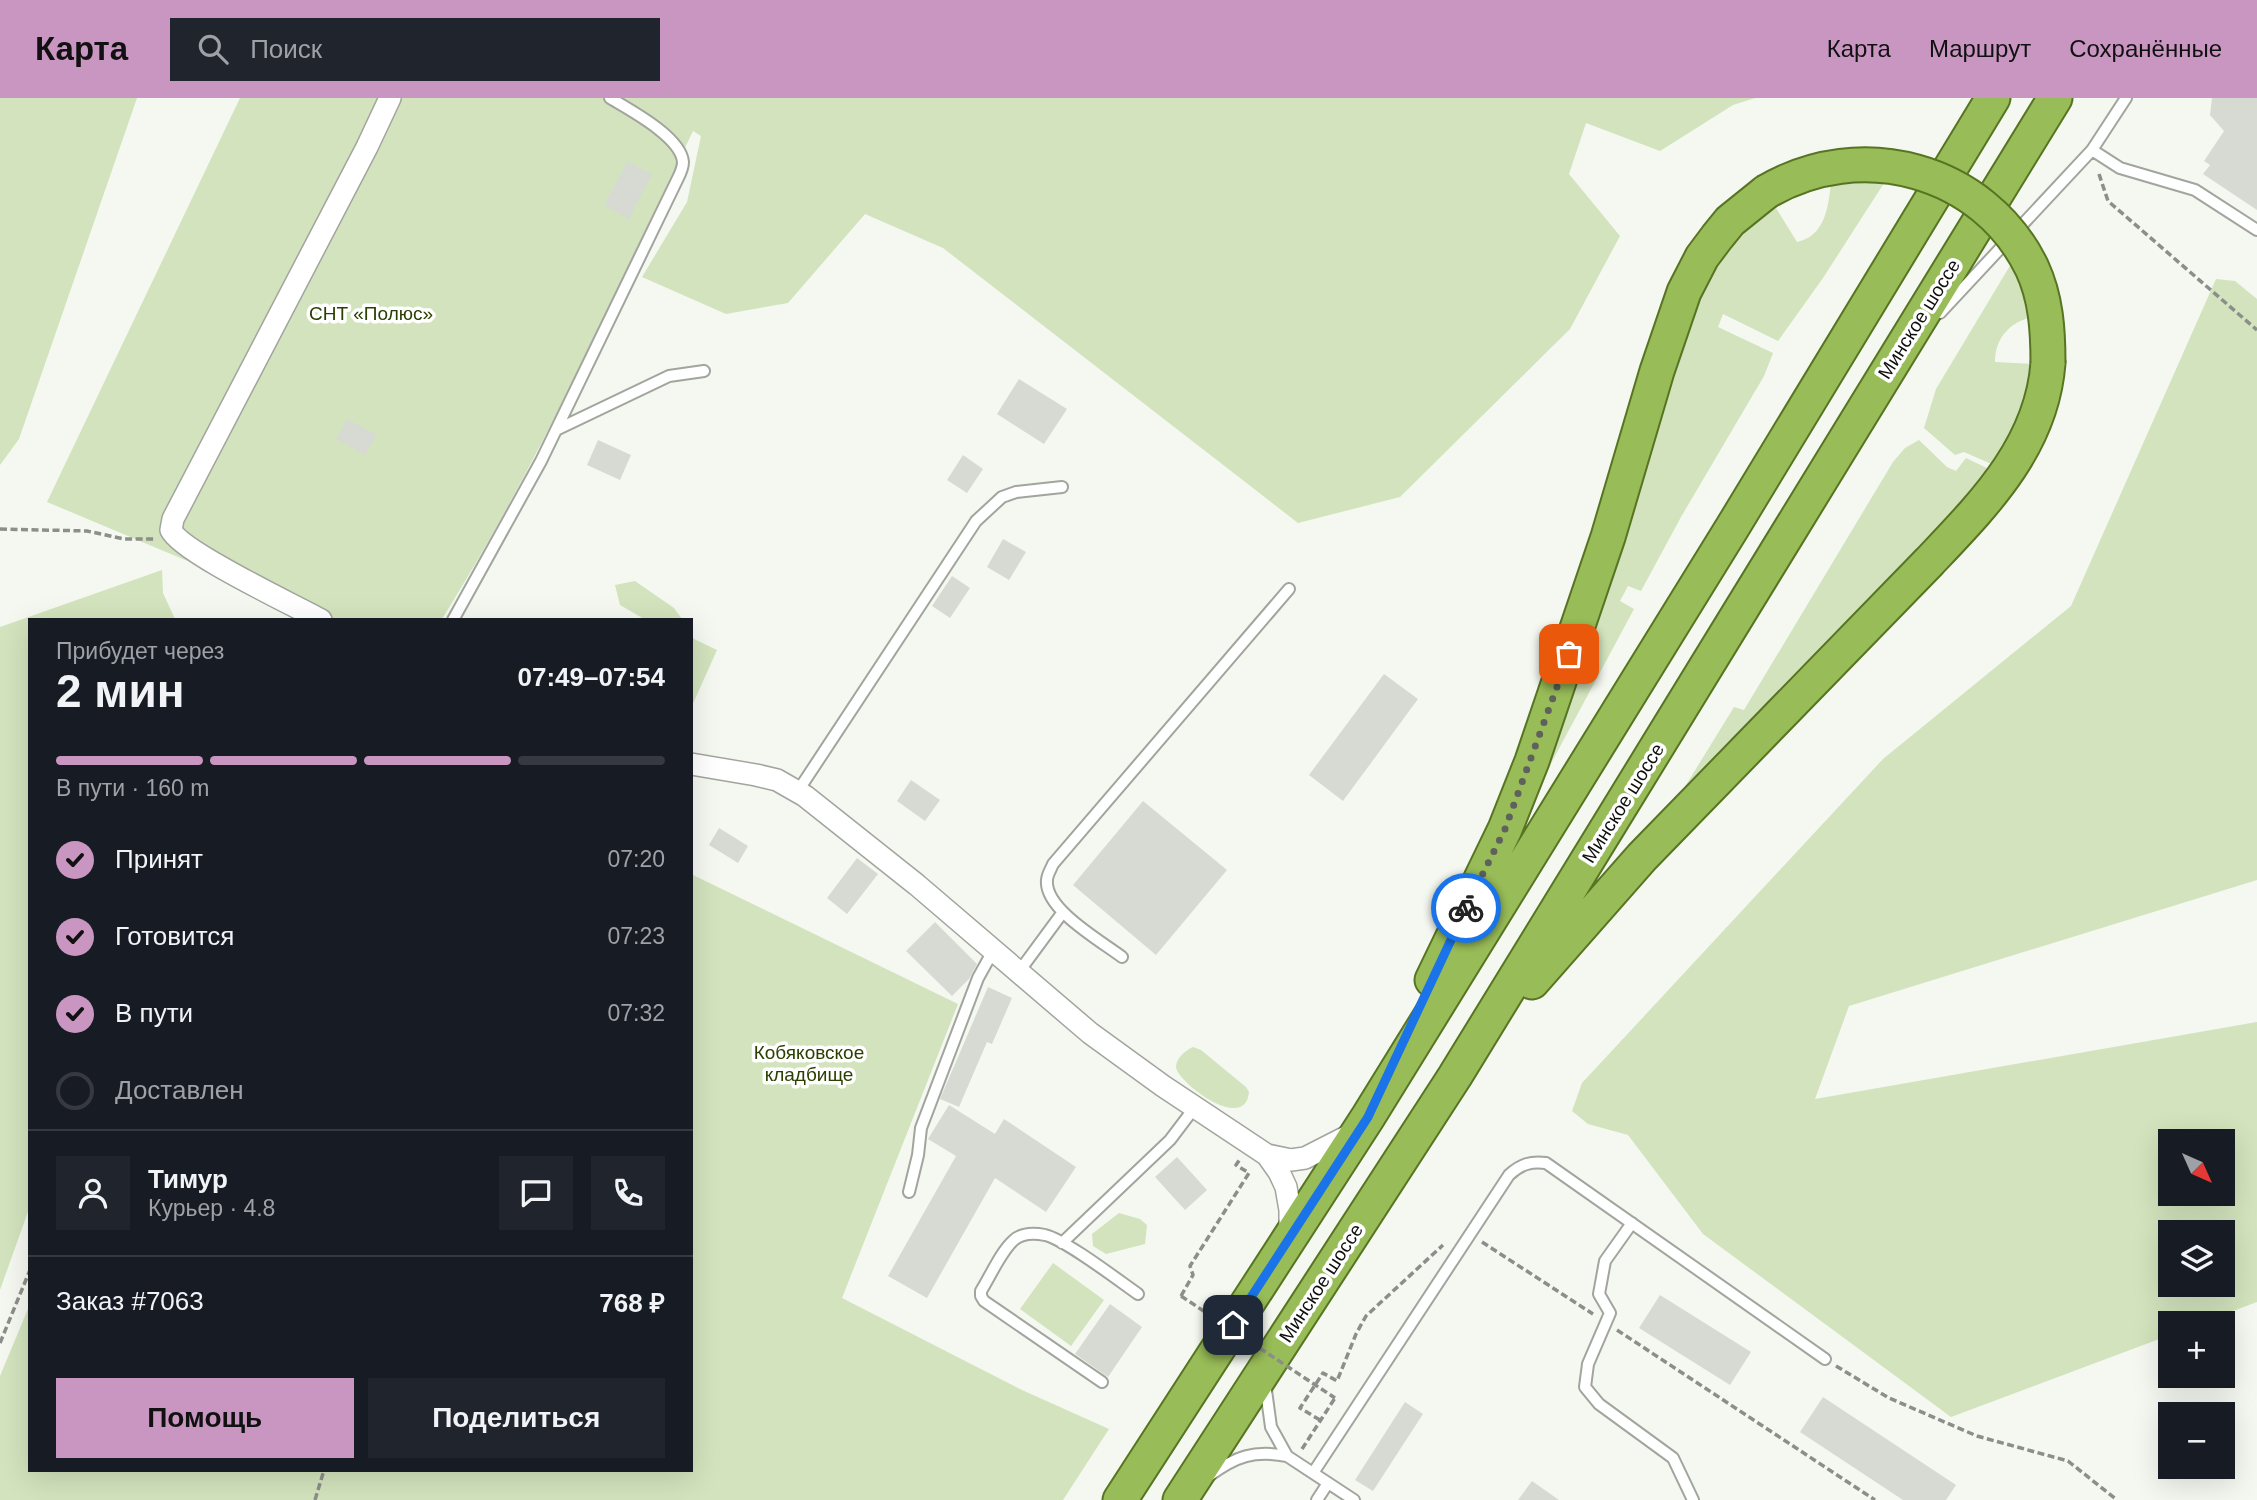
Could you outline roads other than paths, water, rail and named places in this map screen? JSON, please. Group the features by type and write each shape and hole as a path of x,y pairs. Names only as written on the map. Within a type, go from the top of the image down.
{"highway":[{"path":"1120,1500 1364,1124 1732,528 1993,98"},
{"name":"Минское шоссе","path":"1180,1500 1455,1076 2054,98"},
{"path":"1364,1124 1455,928 1505,829 1532,761 1608,537 1657,371 1684,292 1702,257 1730,221 1766,191 1813,172 1848,165 1874,164 1902,167 1951,185 2001,222 2030,264 2039,286 2045,309 2048,363 2042,402 2023,449 2004,478 1929,562 1642,857 1545,967 1455,1076"}],"street":[{"path":"317,618 223,568 173,536 171,530 173,519 390,98"},
{"path":"693,764 777,780 798,791 820,806 1090,1033 1266,1154 1286,1187 1290,1210 1290,1237"},
{"path":"1266,1154 1294,1160 1305,1158 1364,1124"}],"lane":[{"path":"454,618 556,430 658,222 683,163 677,149 665,135 610,98"},
{"path":"1893,363 2092,150 2126,98"},
{"path":"2092,150 2120,168 2195,190 2257,230"},
{"path":"556,430 669,376 704,371"},
{"path":"798,791 976,522 1002,497 1016,492 1062,487"},
{"path":"1122,957 1063,912 1050,894 1047,879 1054,864 1289,589"},
{"path":"1018,973 1063,912"},
{"path":"909,1192 921,1129 978,978 993,951"},
{"path":"1062,1243 1170,1140 1195,1107"},
{"path":"1312,1473 1503,1185 1518,1167 1533,1162 1546,1163 1825,1359"},
{"path":"1632,1223 1605,1261 1599,1294 1609,1312 1588,1364 1585,1387 1599,1404 1673,1458 1693,1500"},
{"path":"1101,1382 985,1301 981,1291 1016,1239 1032,1234 1044,1235 1062,1243 1138,1294"},
{"path":"1269,1364 1265,1383 1268,1417 1273,1434 1291,1458 1354,1500"},
{"path":"1185,1500 1229,1462 1263,1453 1291,1458"},
{"path":"1317,1500 1328,1483"}],"park label":[{"name":"СНТ «Полюс»","path":"371,313"},
{"name":"Кобяковское кладбище","path":"809,1063"}]}
